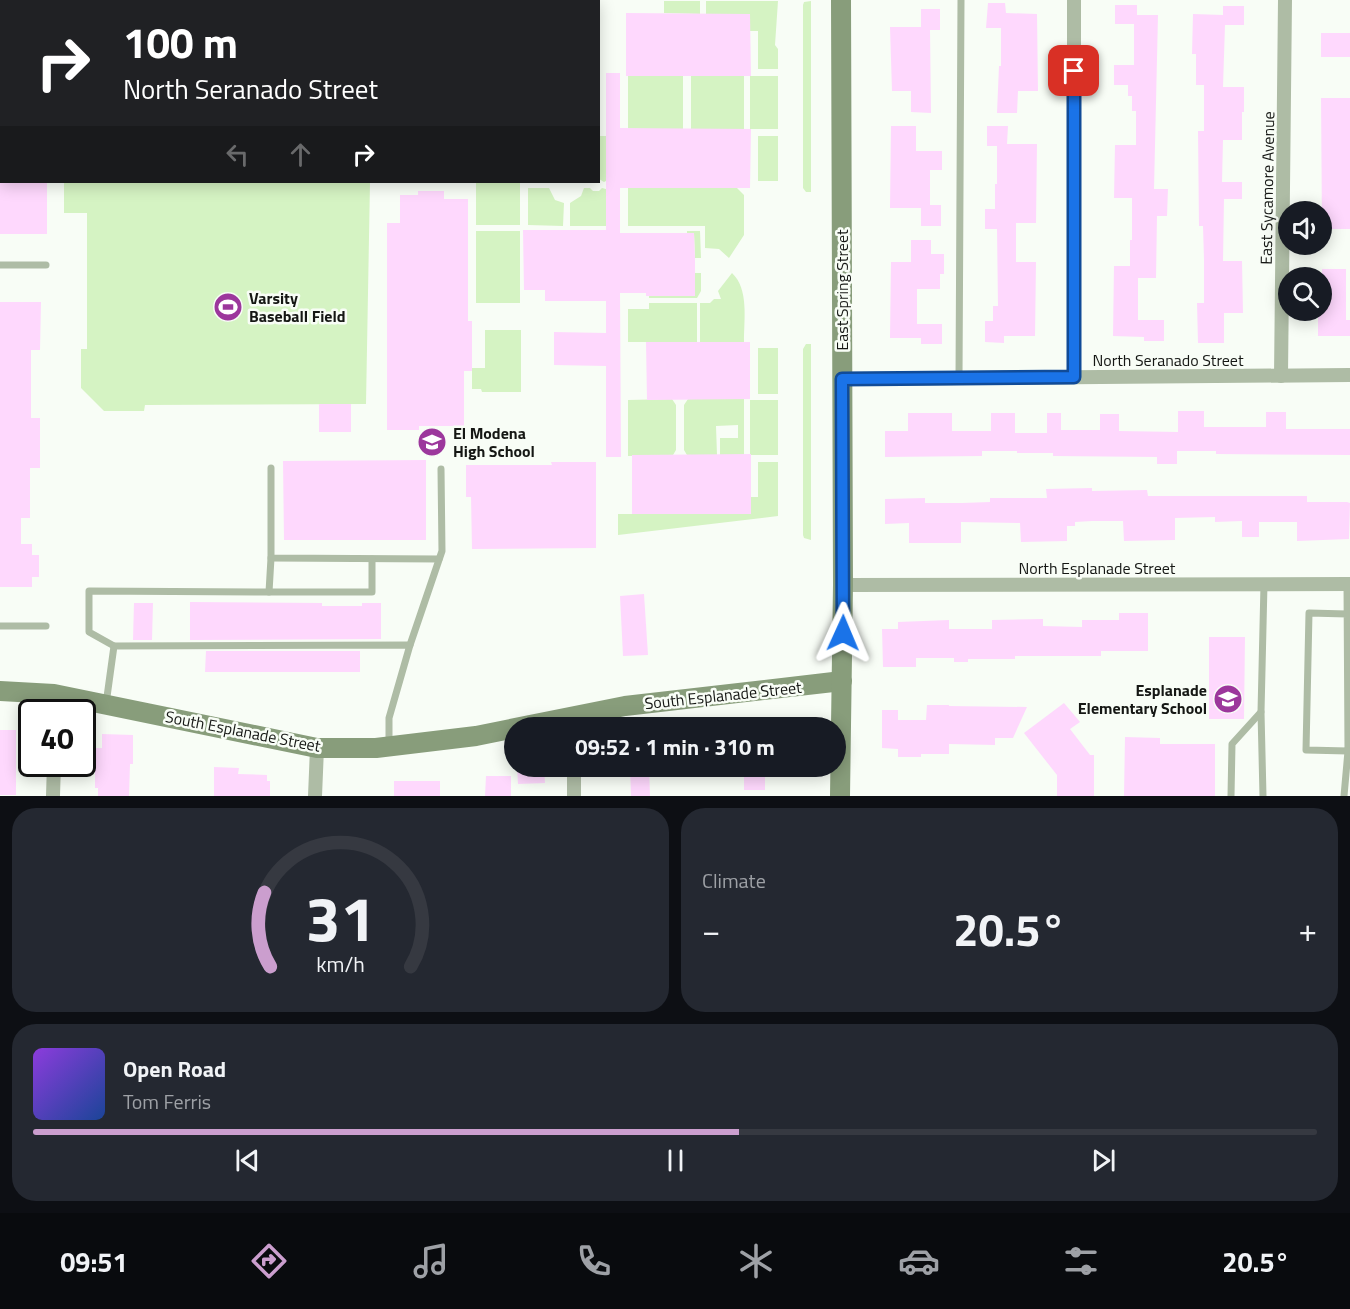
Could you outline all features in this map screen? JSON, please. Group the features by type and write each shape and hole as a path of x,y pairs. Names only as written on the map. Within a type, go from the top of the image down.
{"street":[{"name":"East Spring Street","path":"840,796 843,585 841,0"},
{"path":"1074,0 1074,377"},
{"name":"East Sycamore Avenue","path":"1281,376 1285,0"},
{"name":"North Seranado Street","path":"842,379 1350,375"},
{"name":"North Esplanade Street","path":"843,585 1349,584"},
{"name":"South Esplanade Street","path":"587,717 625,706 842,681"},
{"name":"South Esplanade Street","path":"0,691 36,699"},
{"name":"South Esplanade Street","path":"96,704 317,748 389,746 504,732"},
{"path":"315,796 317,748"},
{"path":"53,796 54,777"},
{"path":"574,777 574,796"}],"lane":[{"path":"959,378 961,0"},
{"path":"0,265 46,265"},
{"path":"269,592 270,468"},
{"path":"389,746 389,718 410,645 442,551 441,468"},
{"path":"270,558 439,559"},
{"path":"372,559 372,592 89,591 89,632 114,646 410,645"},
{"path":"1263,796 1261,712 1264,584"},
{"path":"1344,796 1348,752 1347,614 1349,584"},
{"path":"1347,614 1309,614 1305,750 1348,752"},
{"path":"0,626 46,626"},
{"path":"106,704 114,646"},
{"path":"1232,796 1232,744 1261,712"}],"green space":[{"path":"664,1 700,1 700,14 664,13"},
{"path":"706,1 778,1 775,45 778,49 778,69 758,69 758,31 750,31 750,14 706,14"},
{"path":"811,1 811,192 806,192 803,188 803,5 804,2"},
{"path":"628,76 683,76 683,129 628,130"},
{"path":"691,76 744,76 744,129 691,129"},
{"path":"750,76 778,76 778,129 750,129"},
{"path":"600,136 606,136 606,181 600,180"},
{"path":"758,136 778,136 778,181 758,181"},
{"name":"Varsity Baseball Field","path":"64,183 370,183 366,404 145,405 144,411 104,411 81,388 81,349 87,349 87,213 64,213"},
{"path":"476,183 520,183 520,225 476,225"},
{"path":"528,188 549,188 555,200 564,203 563,226 528,225"},
{"path":"584,188 590,188 593,191 606,189 606,226 570,226 570,203 581,196"},
{"path":"628,188 737,188 744,195 744,235 729,258 719,249 705,248 705,226 628,226"},
{"path":"476,231 520,231 520,303 476,303"},
{"path":"687,231 700,231 701,258 695,258 694,233 687,233"},
{"path":"695,273 701,273 701,291 697,298 649,298 649,296 694,296"},
{"path":"732,273 741,287 743,296 744,342 700,342 700,303 710,303 714,299 721,299 718,291"},
{"path":"649,303 697,303 697,342 628,342 628,309 649,309"},
{"path":"485,330 521,330 521,392 482,392 481,389 472,389 472,368 485,368"},
{"path":"806,344 811,344 811,540 804,538 803,535 803,349"},
{"path":"758,348 778,348 778,394 758,394"},
{"path":"672,399 676,405 676,450 673,455 628,456 628,400"},
{"path":"688,399 744,399 744,455 720,455 720,438 738,438 738,425 716,426 717,455 687,455 684,450 684,405"},
{"path":"750,400 778,400 778,455 750,455"},
{"path":"758,462 778,462 778,516 618,535 618,514 751,514 751,497 758,497"}],"building":[{"path":"988,3 1005,3 1006,13 1037,14 1038,91 1018,91 1017,113 997,113 1001,28 986,28"},
{"path":"1115,5 1137,5 1137,15 1158,15 1154,189 1168,189 1167,216 1157,216 1156,278 1138,278 1138,320 1164,320 1164,341 1144,341 1144,337 1113,336 1114,266 1130,266 1130,240 1132,240 1132,198 1114,198 1115,145 1136,145 1136,111 1132,111 1132,96 1128,96 1128,85 1114,85 1114,65 1134,65 1134,24 1115,24"},
{"path":"1223,6 1244,6 1244,25 1225,25 1223,87 1244,87 1244,112 1242,112 1242,140 1223,140 1222,182 1242,182 1242,199 1224,199 1223,261 1242,261 1243,313 1224,313 1224,343 1198,343 1197,303 1204,303 1203,226 1199,226 1198,131 1204,131 1204,85 1196,85 1196,54 1192,54 1193,14 1223,15"},
{"path":"921,9 940,9 940,30 930,30 931,113 911,112 911,91 892,91 890,27 921,27"},
{"path":"626,13 750,14 751,76 626,76"},
{"path":"1321,33 1350,33 1350,57 1321,57"},
{"path":"606,73 620,73 620,128 751,129 750,188 620,188 620,233 694,233 695,258 695,296 646,296 646,293 620,293 621,457 606,457 606,366 554,365 554,332 606,333 606,301 545,301 545,290 524,290 523,230 606,230"},
{"path":"1321,98 1350,98 1350,229 1332,229 1332,201 1322,201"},
{"path":"891,126 916,126 916,151 942,151 942,170 930,170 930,205 941,205 941,226 921,226 921,208 890,208"},
{"path":"987,126 1008,126 1007,144 1037,144 1036,223 1016,223 1016,262 1036,262 1035,336 1004,336 1004,343 985,342 985,321 993,321 993,306 998,306 997,229 985,229 985,209 995,209 997,146 987,146"},
{"path":"0,183 47,183 47,234 0,234"},
{"path":"418,191 444,191 444,199 468,199 468,321 472,321 472,371 464,371 464,426 419,426 419,430 387,430 387,223 400,223 400,195 418,195"},
{"path":"911,240 931,240 931,254 944,254 944,274 940,274 940,289 917,289 917,324 942,324 942,344 921,344 921,338 890,338 891,262 911,262"},
{"path":"1332,269 1346,269 1346,320 1350,320 1350,336 1318,336 1318,321 1332,321"},
{"path":"0,302 41,302 40,350 31,350 31,418 40,418 40,468 30,468 30,518 21,518 21,544 32,544 32,555 39,555 39,577 32,577 32,587 0,587"},
{"path":"646,342 750,342 750,399 647,400"},
{"path":"319,404 351,404 351,432 319,432"},
{"path":"1178,411 1204,411 1204,427 1266,427 1266,412 1286,412 1286,429 1350,429 1350,455 1216,454 1216,451 1177,451 1177,464 1157,464 1157,457 1053,456 1053,453 1017,453 1017,451 982,451 982,456 885,457 885,431 908,431 908,413 952,413 952,431 991,431 991,413 1015,413 1015,433 1047,433 1047,413 1061,413 1061,430 1100,430 1100,414 1119,414 1119,431 1178,432"},
{"path":"751,454 751,514 632,514 632,455"},
{"path":"426,460 426,540 284,540 283,461"},
{"path":"551,462 596,462 596,548 472,549 471,497 466,497 466,465 552,465"},
{"path":"1092,488 1092,491 1147,490 1148,496 1307,496 1307,502 1347,502 1350,503 1349,539 1297,541 1297,522 1259,522 1259,537 1242,537 1242,521 1215,522 1215,517 1175,518 1175,540 1124,541 1123,521 1092,521 1075,522 1075,526 1067,526 1067,541 1021,542 1020,523 961,522 961,543 909,543 909,523 885,524 885,499 925,498 925,503 990,502 990,498 1047,498 1046,489"},
{"path":"644,594 648,655 623,656 620,596"},
{"path":"190,602 322,603 322,606 362,606 362,603 381,603 381,639 190,640"},
{"path":"134,603 153,603 152,640 133,640"},
{"path":"1119,613 1148,613 1148,651 1101,651 1101,656 1015,656 1015,659 968,659 968,662 954,662 954,658 916,658 916,667 883,667 882,629 898,629 898,622 949,620 949,629 992,629 992,620 1043,619 1043,626 1082,627 1082,620 1119,620"},
{"path":"1209,637 1245,637 1244,719 1209,719"},
{"path":"206,651 360,651 360,672 205,672"},
{"path":"1064,703 1080,722 1070,729 1090,755 1094,755 1094,796 1057,796 1057,775 1024,733"},
{"path":"927,705 1027,707 1013,738 995,738 995,745 949,744 949,754 921,754 921,757 898,757 898,749 882,748 882,710 898,710 898,720 926,720"},
{"path":"0,730 16,730 16,795 0,795"},
{"path":"102,734 133,735 133,764 130,764 129,796 98,796 98,788 95,788 96,748 102,748"},
{"path":"1125,737 1160,738 1160,744 1215,744 1215,796 1124,796"},
{"path":"214,767 239,768 238,774 267,775 267,781 270,781 270,796 214,796"},
{"path":"486,776 511,777 511,796 485,796"},
{"path":"518,777 545,777 545,783 518,784"},
{"path":"630,777 649,777 650,796 631,796"},
{"path":"744,777 765,777 765,790 744,790"},
{"path":"394,781 440,781 440,796 394,796"}],"place":[{"name":"Varsity Baseball Field","path":"228,307"},
{"name":"El Modena High School","path":"432,442"},
{"name":"Esplanade Elementary School","path":"1228,699"}],"route":[{"path":"843,633 842,379 1074,377 1074,71"}]}
